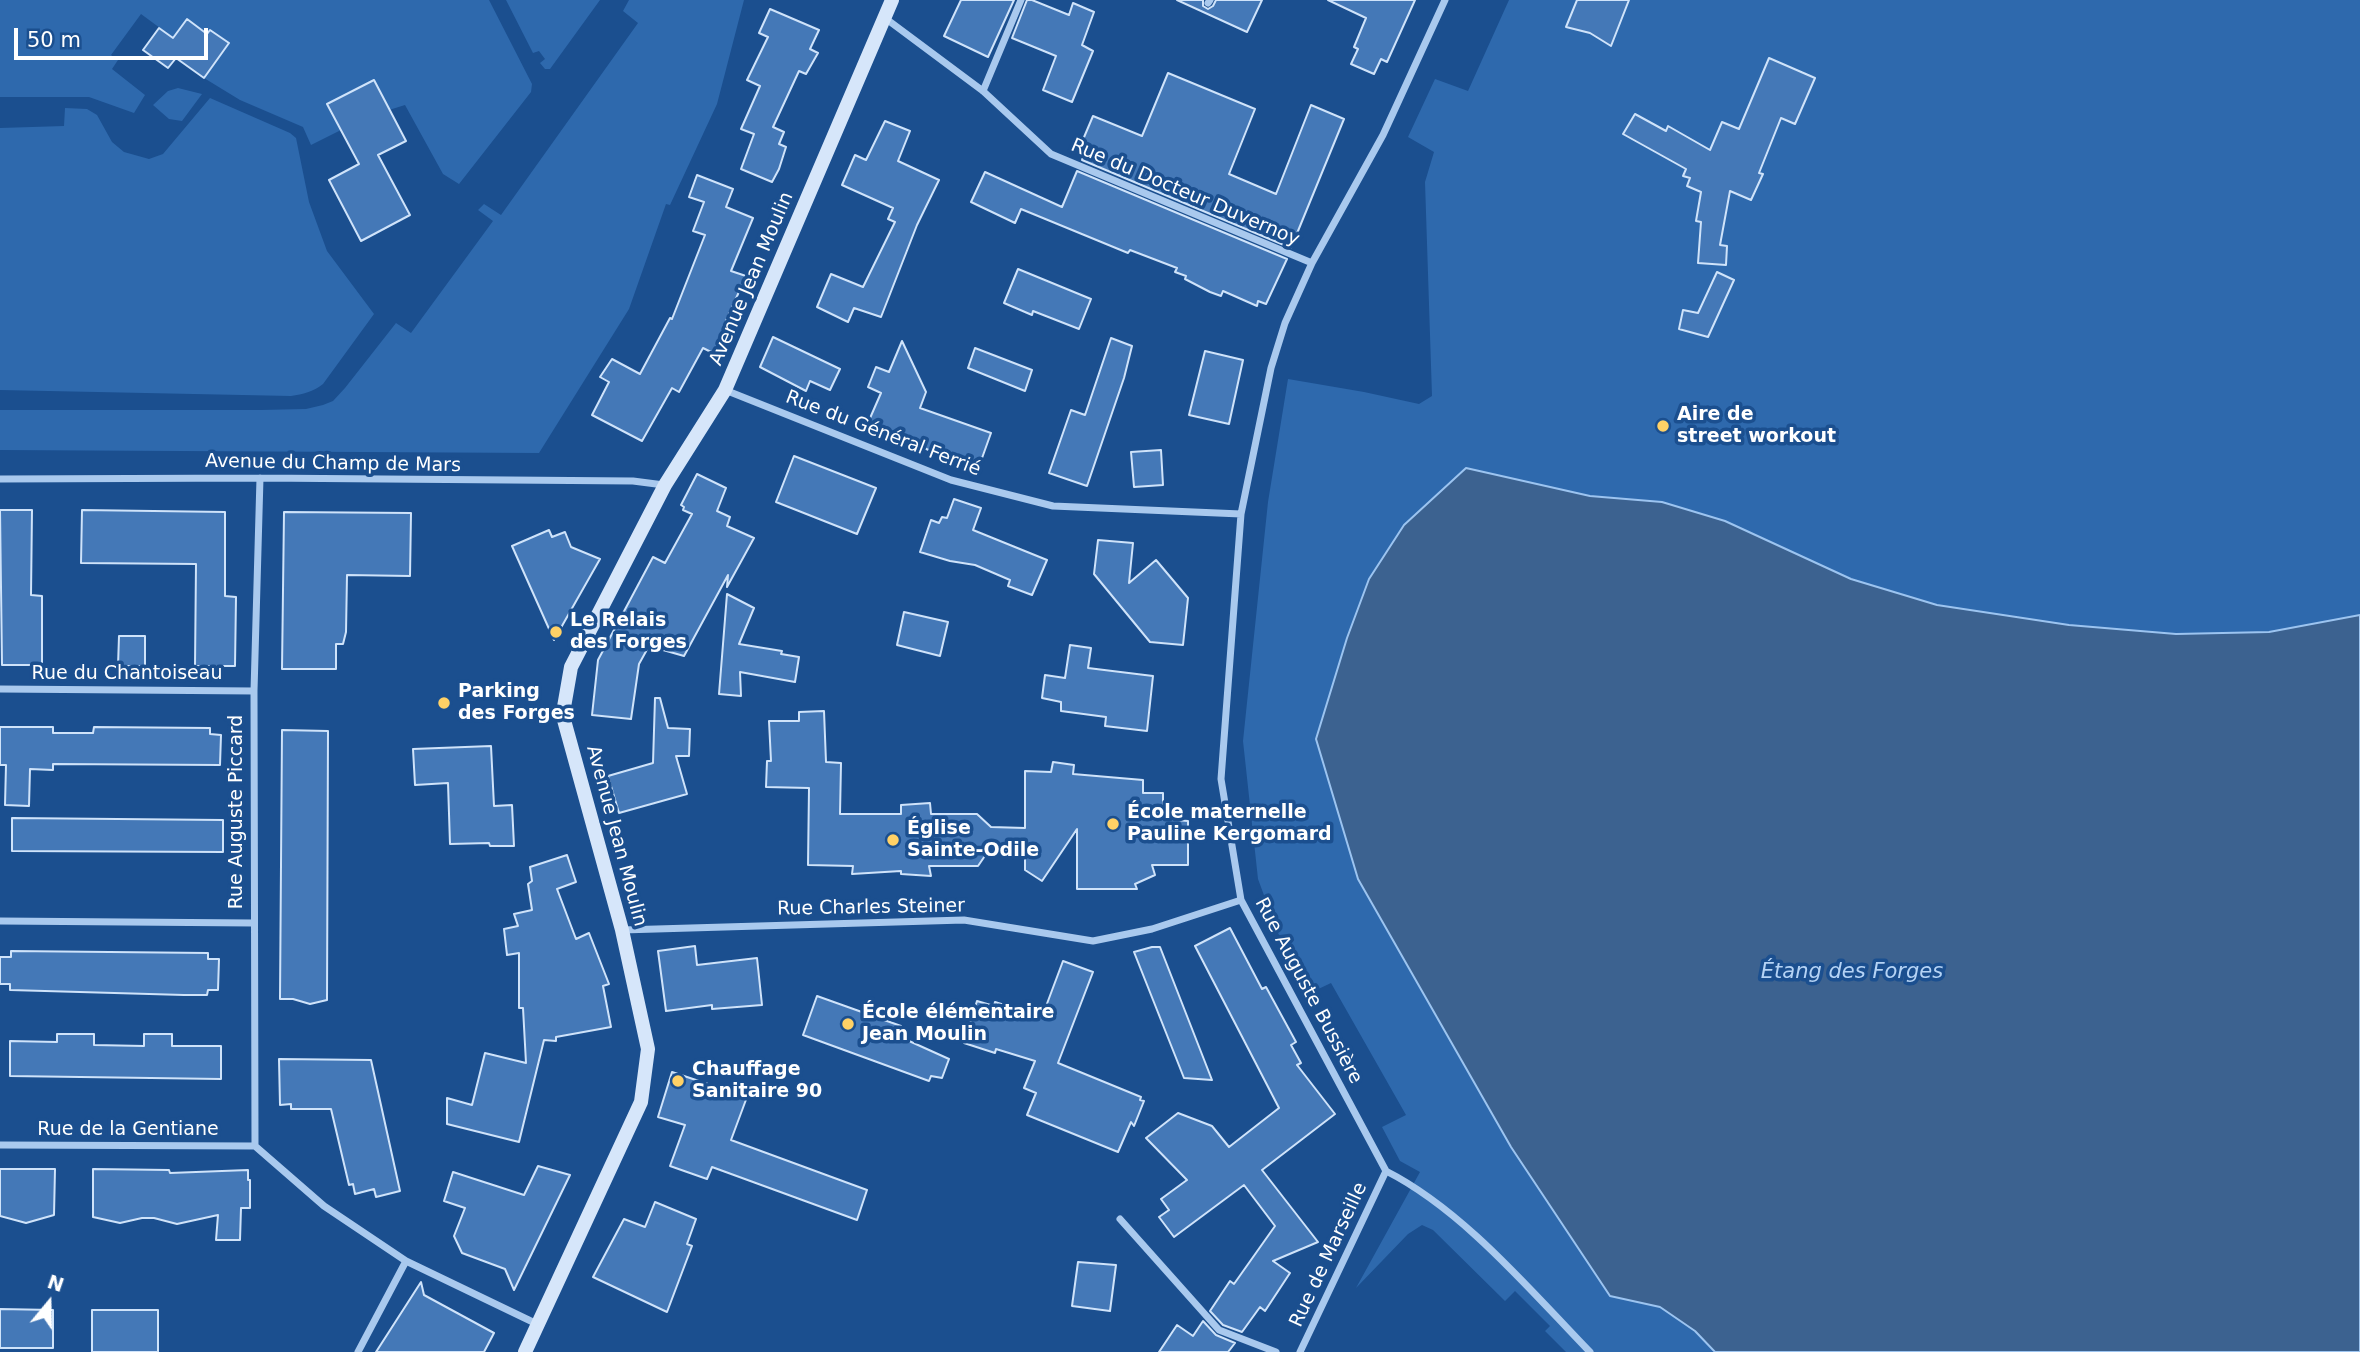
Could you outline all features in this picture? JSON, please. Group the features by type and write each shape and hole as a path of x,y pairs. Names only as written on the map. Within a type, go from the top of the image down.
{"main road":[{"name":"Avenue Jean Moulin","path":"525,1352 640,1102 648,1049 622,930 565,720 564,707 571,667 665,485 725,390 892,0"}],"street":[{"path":"983,91 1021,0"},
{"name":"Rue Auguste Bussière","path":"1386,1171 1241,900 1221,779 1241,514 1271,368 1285,323 1312,263 1383,135 1445,0"},
{"name":"Rue du Docteur Duvernoy","path":"885,17 983,91 1051,154 1312,263"},
{"name":"Rue du Général Ferrié","path":"725,390 951,480 1053,506 1241,514"},
{"name":"Rue Auguste Piccard","path":"255,1146 254,691 260,478"},
{"name":"Avenue du Champ de Mars","path":"0,479 633,481 665,485"},
{"name":"Rue du Chantoiseau","path":"0,689 254,691"},
{"name":"Rue Charles Steiner","path":"622,930 964,920 1093,941 1153,929 1241,900"},
{"path":"0,921 253,923"},
{"name":"Rue de la Gentiane","path":"0,1145 255,1146"},
{"path":"255,1146 324,1206 406,1261 539,1324"},
{"path":"1386,1171 1408,1182 1457,1218 1590,1352"},
{"name":"Rue de Marseille","path":"1300,1352 1386,1171"},
{"path":"1120,1219 1219,1330 1276,1352"},
{"path":"358,1352 406,1261"}],"shaded area":[{"path":"0,0 489,0 532,84 531,92 459,184 443,174 405,105 389,110 374,80 327,104 341,130 311,145 303,127 240,100 204,78 229,43 204,38 202,30 187,19 177,31 183,36 179,42 141,14 111,55 118,60 112,69 145,95 134,113 89,97 0,97"},
{"path":"506,0 600,0 550,69 545,69 540,63 545,59 539,51 533,53"},
{"path":"629,0 744,0 717,104 670,205 666,204 629,309 539,453 0,450 0,410 306,409 333,401 396,323 411,333 493,221 478,210 484,204 501,215 638,23 623,11"},
{"path":"1509,0 2360,0 2360,615 2269,632 2176,634 2069,625 1937,605 1851,579 1725,521 1662,502 1590,496 1466,468 1369,579 1347,638 1316,739 1358,879 1511,1147 1610,1296 1660,1307 1695,1331 1715,1352 1566,1352 1545,1331 1550,1326 1515,1291 1505,1301 1433,1230 1422,1225 1408,1234 1356,1288 1420,1172 1400,1161 1382,1127 1406,1115 1331,983 1312,992 1278,933 1258,879 1243,741 1268,502 1288,379 1419,404 1432,396 1425,182 1434,152 1408,137 1435,79 1468,91"},
{"path":"178,88 202,94 182,121 169,119 153,105 168,91"},
{"path":"210,98 296,138 309,202 327,251 374,314 323,384 312,391 291,396 0,390 0,128 64,126 65,108 87,109 97,115 112,142 124,152 149,159 163,154"}],"water":[{"name":"Étang des Forges","path":"1466,468 1590,496 1662,502 1725,521 1851,579 1937,605 2069,625 2176,634 2269,632 2360,615 2360,1352 1715,1352 1695,1331 1660,1307 1610,1296 1511,1147 1358,879 1316,739 1347,638 1369,579 1404,525"}],"building":[{"path":"961,0 1014,0 988,57 944,36"},
{"path":"1027,0 1069,15 1073,3 1094,12 1082,45 1093,51 1072,102 1043,90 1056,56 1012,38"},
{"path":"1177,0 1203,0 1203,6 1208,9 1216,0 1262,0 1247,32"},
{"path":"1328,0 1415,0 1387,62 1381,59 1374,74 1351,64 1358,49 1354,47 1366,18"},
{"path":"1577,0 1629,0 1611,46 1590,33 1566,27"},
{"path":"770,9 819,30 810,49 818,53 806,74 799,71 773,127 784,132 779,144 786,147 772,182 741,169 754,134 741,129 760,86 747,80 768,37 759,33"},
{"path":"187,19 207,34 210,30 229,43 204,78 176,58 168,68 143,50 159,28 173,38"},
{"path":"1769,58 1815,78 1795,124 1781,118 1759,173 1763,174 1751,200 1730,191 1720,245 1727,246 1726,265 1698,263 1701,222 1696,221 1701,192 1687,186 1690,178 1683,176 1686,169 1623,134 1635,114 1666,131 1668,126 1710,150 1722,122 1739,129"},
{"path":"1168,73 1255,109 1229,174 1276,194 1311,105 1344,119 1291,248 1082,160 1085,151 1079,149 1093,116 1142,136"},
{"path":"374,80 406,141 378,155 410,215 361,241 329,180 359,164 327,104"},
{"path":"885,121 910,131 898,161 939,180 917,225 881,317 854,308 848,322 817,307 831,274 863,287 895,222 888,219 893,208 842,185 855,155 866,160"},
{"path":"1077,171 1287,259 1266,304 1258,301 1257,306 1223,291 1221,296 1210,292 1175,272 1177,268 1130,250 1128,253 1021,209 1015,223 971,202 985,172 1062,207"},
{"path":"697,175 733,189 726,207 753,218 731,271 746,276 726,321 729,322 717,355 703,348 679,392 672,388 642,441 592,415 609,382 600,377 612,359 640,374 670,318 672,319 705,235 693,231 704,202 689,197"},
{"path":"1018,269 1091,299 1079,329 1033,311 1032,315 1004,303"},
{"path":"1717,272 1734,280 1708,337 1679,329 1683,310 1698,313"},
{"path":"773,337 840,369 830,390 810,381 806,391 760,367"},
{"path":"1111,338 1132,346 1124,378 1087,486 1049,473 1071,410 1085,415"},
{"path":"902,341 926,392 920,408 991,433 977,472 889,432 888,434 867,425 881,393 868,387 876,367 889,372"},
{"path":"975,348 1032,370 1025,391 968,368"},
{"path":"1205,351 1243,360 1229,424 1189,415"},
{"path":"1161,450 1163,485 1134,487 1131,452"},
{"path":"794,456 876,488 857,534 776,502"},
{"path":"697,474 726,488 717,511 730,517 727,526 754,538 727,587 728,575 684,656 649,646 639,664 631,719 592,715 598,660 653,557 665,563 692,514 683,510 681,505"},
{"path":"954,499 981,508 973,530 1047,560 1032,595 1008,586 1010,580 975,565 920,552 931,520 939,523 942,517 947,518"},
{"path":"0,510 32,510 31,595 42,596 42,665 2,665"},
{"path":"82,510 225,512 225,596 236,597 235,666 195,666 196,564 81,563"},
{"path":"284,512 411,513 410,576 347,575 346,632 343,644 336,644 336,669 282,669"},
{"path":"549,530 552,537 565,532 571,547 600,559 554,640 512,546"},
{"path":"1098,540 1133,543 1129,583 1156,560 1188,598 1183,645 1150,642 1094,574"},
{"path":"727,594 754,608 739,644 782,651 781,654 799,657 795,682 740,672 741,696 719,694"},
{"path":"904,612 948,622 940,656 897,645"},
{"path":"119,636 145,636 145,666 118,666"},
{"path":"1070,645 1091,648 1088,668 1153,676 1147,731 1105,726 1106,717 1061,711 1061,702 1042,698 1045,675 1065,678"},
{"path":"655,698 660,698 668,728 690,729 689,756 676,756 687,794 619,813 608,776 653,763"},
{"path":"824,711 826,762 841,763 840,814 901,814 901,805 930,803 931,814 977,814 991,827 1025,828 1025,771 1051,772 1053,762 1074,765 1073,774 1143,780 1143,793 1163,793 1163,813 1175,813 1175,820 1188,821 1188,865 1152,865 1155,875 1135,884 1137,889 1077,889 1077,829 1042,881 1025,870 1025,849 989,850 978,866 929,866 931,876 901,874 901,871 852,874 853,866 808,865 809,788 766,787 767,761 771,761 769,721 799,721 799,712"},
{"path":"0,727 53,727 53,733 93,733 94,727 210,728 210,734 221,735 220,765 53,764 53,770 30,769 29,806 5,805 6,765 0,765"},
{"path":"282,730 328,731 327,1000 310,1004 293,999 280,999"},
{"path":"491,746 494,806 512,805 514,846 490,846 489,843 450,844 448,783 415,785 413,749"},
{"path":"12,818 223,820 223,852 12,851"},
{"path":"567,855 576,882 557,889 576,939 589,933 609,984 603,986 611,1027 556,1037 556,1041 544,1040 519,1142 447,1124 447,1098 472,1105 485,1053 526,1063 523,1008 519,1008 519,953 507,955 504,929 518,926 514,914 532,910 528,884 532,881 530,867"},
{"path":"1230,928 1262,989 1266,987 1296,1042 1291,1045 1301,1063 1297,1065 1335,1114 1262,1170 1318,1242 1273,1261 1290,1273 1265,1311 1260,1307 1242,1332 1223,1325 1210,1311 1230,1281 1234,1284 1275,1226 1244,1185 1174,1237 1159,1217 1169,1210 1161,1199 1187,1180 1146,1138 1178,1113 1212,1126 1229,1147 1279,1108 1195,946"},
{"path":"695,946 697,965 757,958 762,1005 712,1009 712,1005 666,1011 658,951"},
{"path":"1160,947 1212,1080 1184,1078 1134,952"},
{"path":"11,951 208,953 208,959 219,959 218,990 208,990 207,995 184,995 10,990 10,984 0,984 0,957 11,957"},
{"path":"1063,961 1093,972 1058,1063 1141,1097 1140,1100 1144,1101 1134,1126 1131,1122 1118,1152 1027,1115 1036,1093 1024,1088 1035,1061 964,1043 977,1001 994,1006 995,1002 1042,1017"},
{"path":"817,996 901,1026 898,1036 949,1059 942,1078 931,1076 929,1081 803,1035"},
{"path":"57,1034 94,1034 94,1045 144,1046 144,1034 172,1034 172,1046 221,1046 221,1079 10,1076 10,1041 57,1042"},
{"path":"279,1059 371,1060 400,1191 376,1197 374,1189 355,1194 353,1184 349,1185 331,1109 291,1109 291,1104 280,1105"},
{"path":"672,1072 747,1097 731,1140 867,1190 857,1220 712,1167 707,1179 670,1166 685,1125 658,1117"},
{"path":"538,1166 570,1175 514,1290 505,1269 462,1253 454,1236 465,1208 444,1201 453,1172 524,1195"},
{"path":"0,1169 55,1169 54,1215 26,1223 0,1216"},
{"path":"93,1169 169,1170 170,1173 248,1170 250,1208 241,1208 240,1240 216,1240 218,1215 177,1224 154,1218 120,1223 93,1217"},
{"path":"655,1202 696,1219 687,1244 692,1246 667,1312 593,1277 624,1219 645,1227"},
{"path":"1078,1262 1116,1265 1110,1311 1072,1306"},
{"path":"421,1282 424,1295 494,1333 484,1352 376,1352"},
{"path":"0,1309 53,1310 53,1348 0,1348"},
{"path":"92,1310 158,1310 158,1352 92,1352"},
{"path":"1203,1321 1216,1335 1235,1343 1228,1352 1159,1352 1177,1325 1193,1336"}],"place":[{"name":"Aire de street workout","path":"1663,426"},
{"name":"Le Relais des Forges","path":"556,632"},
{"name":"Parking des Forges","path":"444,703"},
{"name":"École maternelle Pauline Kergomard","path":"1113,824"},
{"name":"Église Sainte-Odile","path":"893,840"},
{"name":"École élémentaire Jean Moulin","path":"848,1024"},
{"name":"Chauffage Sanitaire 90","path":"678,1081"}]}
